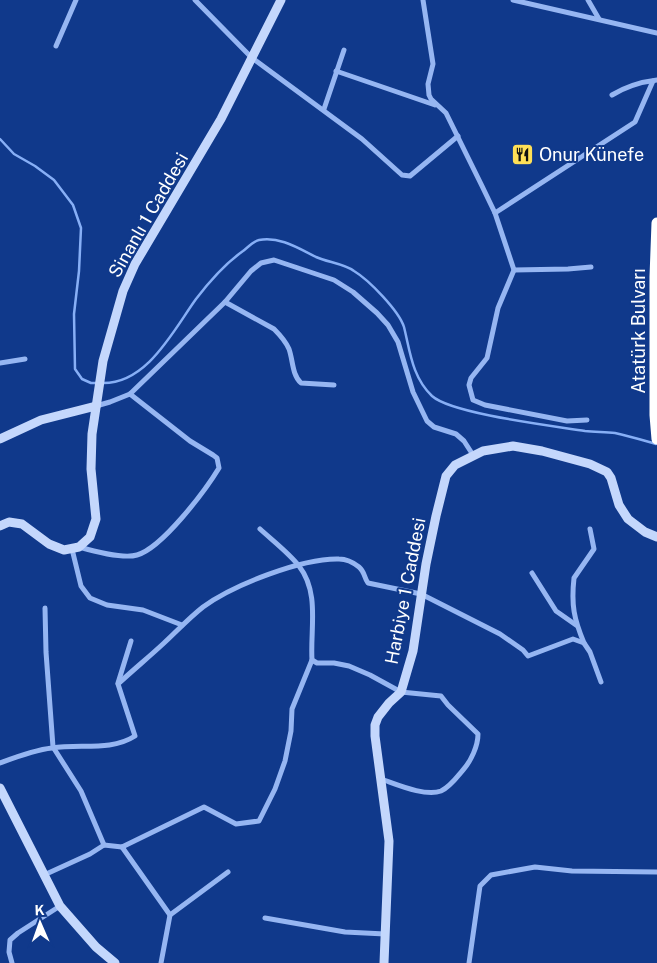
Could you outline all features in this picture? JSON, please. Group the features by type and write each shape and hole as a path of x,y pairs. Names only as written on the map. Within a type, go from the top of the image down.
{"highway":[{"name":"Atatürk Bulvarı","path":"657,222 655,277 655,415 657,439"}],"street":[{"path":"56,46 76,0"},
{"path":"195,0 252,58 279,80 324,109 406,176 410,176 458,136"},
{"name":"Sinanlı 1 Caddesi","path":"75,548 90,537 96,519 91,469 92,434 103,362 116,312 134,264 205,147 281,0"},
{"path":"423,0 433,64 428,84 429,95 446,113 458,136 495,213 514,270 498,308 487,358 471,378 469,385 473,400 485,405 567,421 587,420"},
{"path":"513,0 657,33"},
{"path":"588,0 599,19"},
{"path":"324,109 344,50"},
{"path":"336,71 439,106"},
{"path":"495,213 635,122 655,81 630,85 612,95"},
{"path":"0,439 41,420 97,401 110,402 130,394 225,302 251,270 261,263 274,260 334,280 353,292 388,325 398,342 413,392 427,421 434,427 456,434 464,441 474,455"},
{"path":"514,270 591,267"},
{"path":"225,302 281,336 289,349 296,377 301,383 334,385"},
{"path":"0,364 25,359"},
{"path":"0,526 9,522 22,524 49,544 58,548 75,548 109,554 136,556 160,540 195,502 219,468 217,458 190,441 130,394"},
{"name":"Harbiye 1 Caddesi","path":"384,963 389,858 388,834 375,725 383,710 401,692 413,651 430,543 446,476 455,465 474,455 494,448 513,446 566,457 601,468 607,472 611,478 623,513 634,525 657,537"},
{"path":"44,875 90,854 104,845 122,847 204,807 236,824 259,821 275,789 285,761 291,731 292,709 312,660 313,600 304,573 298,564 260,529"},
{"path":"590,529 594,549 574,578 573,614 601,682"},
{"path":"75,548 81,586 90,598 107,605 143,610 182,625"},
{"path":"118,684 182,625 221,596 298,564 340,558 358,566 364,572 368,584 421,594 500,634 523,650 528,656 572,638 584,643"},
{"path":"532,573 556,611 577,626"},
{"path":"45,608 46,652 53,747 81,790 104,845"},
{"path":"0,763 53,747 89,748 125,742 135,736 118,684 131,641"},
{"path":"312,660 317,663 334,663 349,666 401,692 441,696 448,706 478,734 478,741 467,766 453,782 441,791 424,793 380,779"},
{"path":"0,788 60,906 96,946 115,963"},
{"path":"122,847 170,915"},
{"path":"469,963 480,886 491,875 535,868 581,872 657,872"},
{"path":"162,963 170,915 228,872"},
{"path":"12,963 9,952 10,940 60,906"},
{"path":"265,918 345,932 385,934"}],"waterway":[{"path":"0,139 14,154 54,180 73,205 81,228 74,314 75,369 82,379 96,383"},
{"path":"102,383 118,381 132,375 145,365 168,340 196,299 224,267 255,242 266,239 281,241 316,257 350,269 375,288 401,320 420,381 432,396 443,402 481,414 585,431 615,433 656,444"}],"place":[{"name":"Onur Künefe","path":"523,154"}]}
